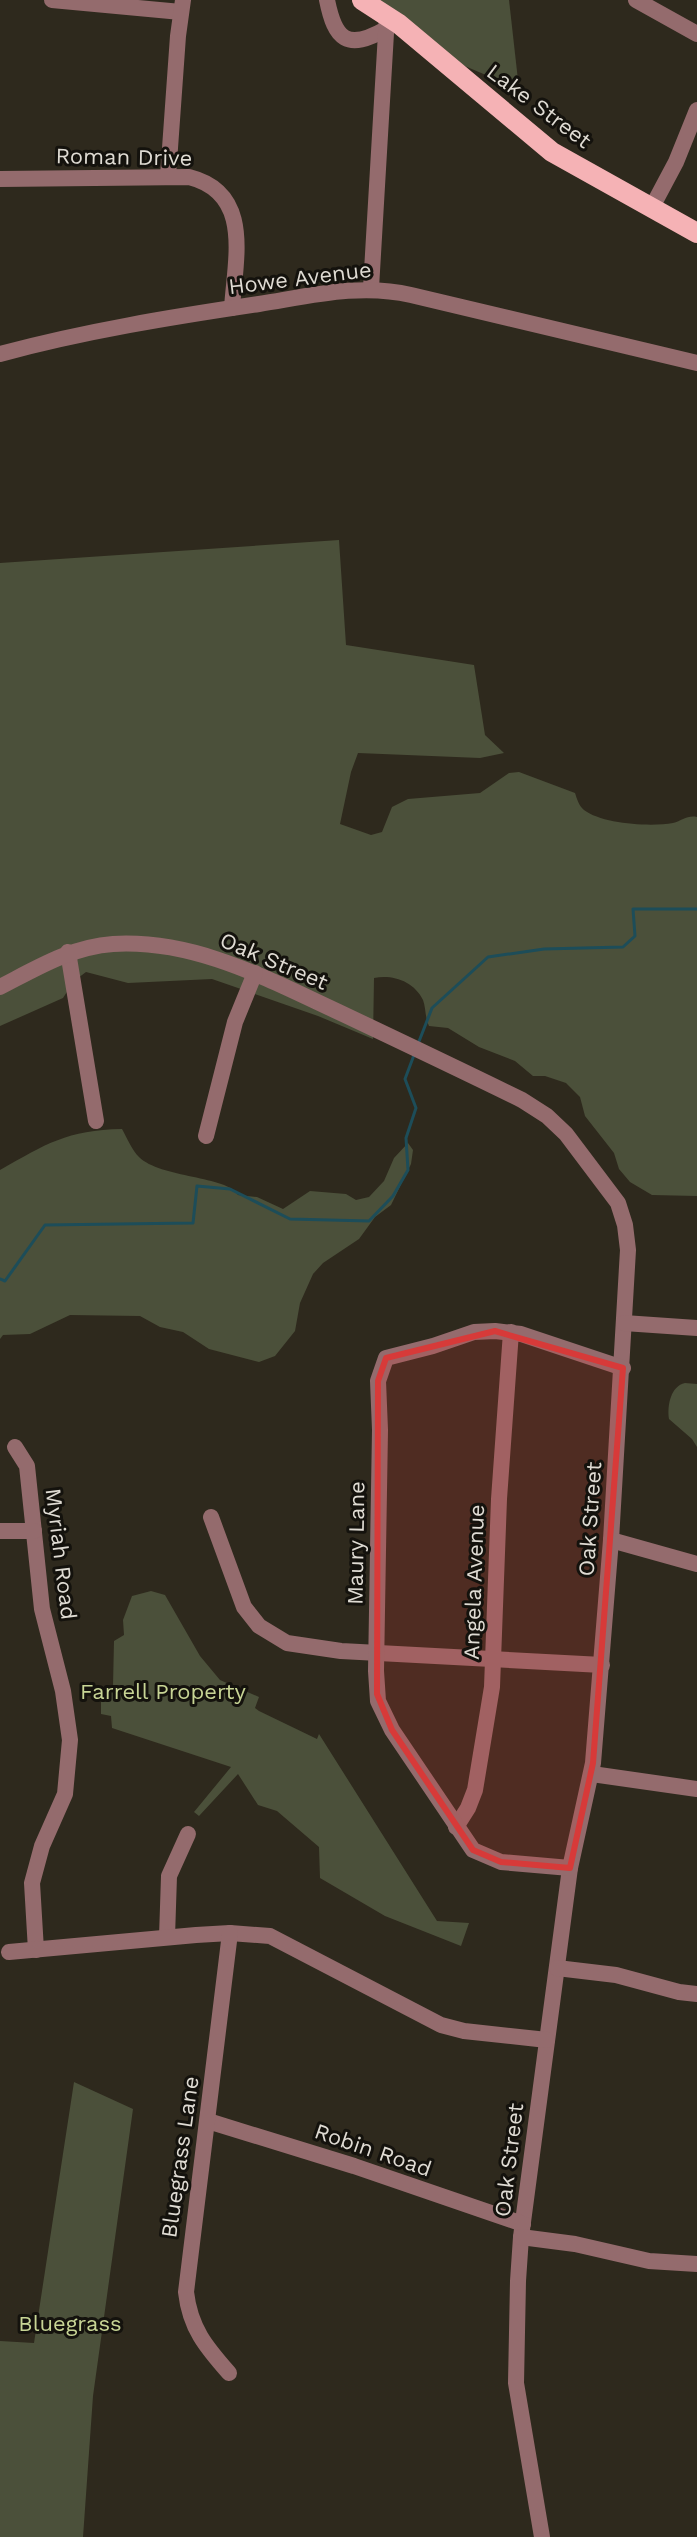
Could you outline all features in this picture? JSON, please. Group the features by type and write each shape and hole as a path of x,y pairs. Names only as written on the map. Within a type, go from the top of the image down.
{"main road":[{"name":"Lake Street","path":"362,0 552,152 697,233"}],"street":[{"path":"52,0 182,6 168,176"},
{"path":"327,0 334,30 351,40 387,23 371,288"},
{"path":"636,0 697,34"},
{"path":"651,209 676,162 697,110"},
{"name":"Roman Drive","path":"0,179 168,176 189,177 213,185 231,207 236,227 232,308"},
{"name":"Howe Avenue","path":"0,354 72,336 371,288 697,363"},
{"name":"Oak Street","path":"0,987 68,952 113,944 166,945 199,953 255,973 522,1100 546,1115 565,1134 618,1203 628,1250 623,1368 592,1774 570,1868 522,2230 516,2383 542,2537"},
{"path":"68,952 96,1121"},
{"path":"206,1136 233,1030 255,973"},
{"path":"624,1323 697,1328"},
{"name":"Maury Lane","path":"570,1868 511,1864 473,1850 380,1707 376,1652 378,1381 381,1365 390,1354 425,1349 474,1332 511,1332 623,1368"},
{"name":"Angela Avenue","path":"456,1827 475,1790 490,1702 499,1490 511,1332"},
{"name":"Myriah Road","path":"15,1447 27,1466 42,1609 63,1691 70,1740 65,1794 42,1846 32,1883 36,1950"},
{"path":"211,1517 237,1594 259,1626 277,1638 299,1646 602,1665"},
{"path":"0,1531 34,1531"},
{"path":"611,1540 697,1564"},
{"path":"592,1774 697,1789"},
{"path":"167,1937 169,1876 188,1834"},
{"path":"9,1952 167,1937 230,1933 258,1935 282,1941 408,2010 450,2028 547,2040"},
{"name":"Bluegrass Lane","path":"229,2373 199,2337 190,2317 186,2292 230,1933"},
{"path":"557,1968 616,1975 697,1994"},
{"name":"Robin Road","path":"208,2121 354,2166 522,2230 649,2261 697,2264"}],"highlighted area":[{"path":"495,1331 623,1368 593,1763 570,1868 501,1862 473,1850 392,1730 377,1694 378,1381 386,1358"}],"green space":[{"path":"378,0 509,0 519,89 460,64"},
{"path":"339,540 346,645 474,665 485,735 504,753 480,758 358,753 340,824 371,835 382,832 392,807 408,799 480,793 509,773 519,772 575,793 584,810 602,818 652,825 697,817 697,1196 652,1195 630,1182 619,1169 614,1153 585,1116 580,1097 566,1083 545,1076 533,1076 515,1061 479,1047 448,1028 429,1026 419,993 395,978 374,978 373,1039 212,979 128,983 86,972 74,981 63,998 0,1026 0,563"},
{"path":"122,1129 136,1154 149,1164 221,1184 238,1195 257,1197 283,1209 310,1191 346,1194 356,1200 369,1197 384,1181 394,1158 408,1143 413,1150 411,1164 391,1205 375,1217 359,1239 323,1263 313,1274 300,1303 295,1331 275,1356 259,1362 209,1349 183,1332 160,1327 140,1316 70,1315 30,1334 3,1335 0,1339 0,1170 58,1140 86,1132"},
{"path":"685,1383 697,1384 697,1447 669,1419 671,1397 676,1388"},
{"name":"Farrell Property","path":"151,1591 165,1595 200,1656 220,1680 259,1697 255,1708 259,1711 317,1739 319,1734 437,1921 469,1923 461,1946 385,1916 320,1878 319,1847 277,1811 258,1805 238,1774 199,1816 194,1812 231,1767 112,1728 111,1716 101,1714 101,1697 113,1686 114,1641 124,1635 123,1620 132,1596"},
{"name":"Bluegrass","path":"74,2082 133,2109 93,2396 83,2537 0,2537 0,2341 34,2343"}],"waterway":[{"path":"418,1044 432,1008 488,957 544,949 623,947 635,936 633,909 697,909"},
{"path":"0,1279 5,1281 45,1225 193,1223 197,1186 230,1189 290,1219 369,1221 393,1196 408,1170 406,1138 416,1108 405,1079 414,1055"}]}
